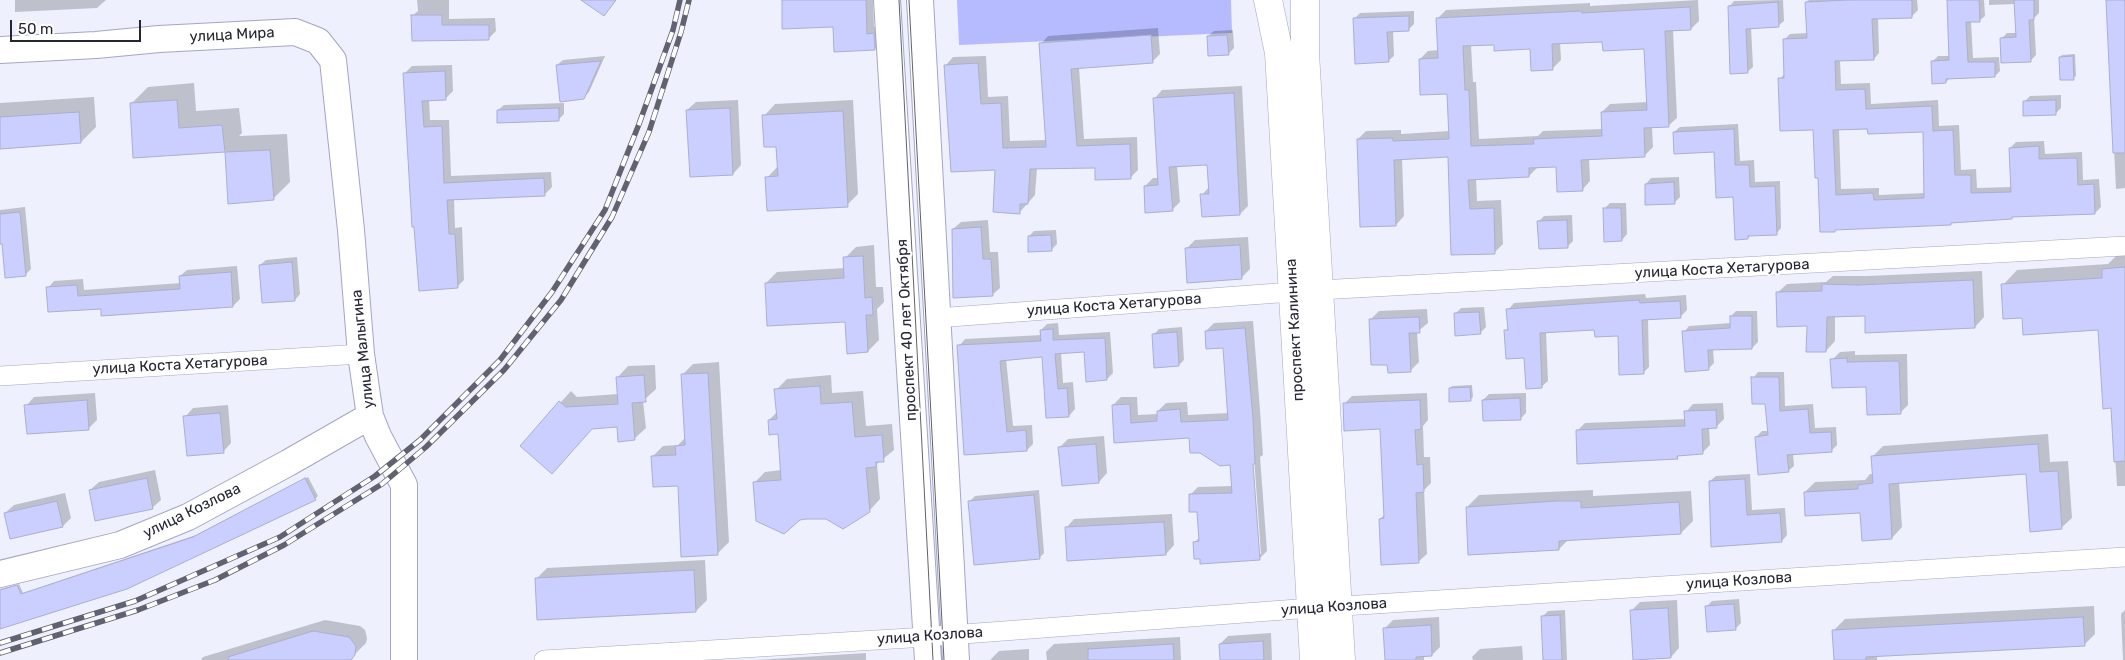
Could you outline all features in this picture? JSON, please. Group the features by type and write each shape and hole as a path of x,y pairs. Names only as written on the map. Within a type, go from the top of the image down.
{"main road":[{"name":"проспект Калинина","path":"1268,0 1279,53 1306,291 1338,606 1341,660"},
{"name":"проспект Калинина","path":"1305,0 1306,291 1311,608 1314,660"}],"street":[{"name":"проспект 40 лет Октября","path":"887,0 927,649"},
{"name":"проспект 40 лет Октября","path":"920,0 956,660"},
{"name":"улица Мира","path":"0,50 96,45 177,37 295,32 318,41 333,60"},
{"name":"улица Малыгина","path":"333,60 352,230 360,354 370,416 404,484 404,660"},
{"name":"улица Коста Хетагурова","path":"936,318 1306,291 2125,246"},
{"name":"улица Коста Хетагурова","path":"0,376 360,354"},
{"name":"улица Козлова","path":"0,574 120,544 188,517 370,416"},
{"name":"улица Козлова","path":"544,660 927,649 955,634 1338,606 2125,557"}],"shaded area":[{"path":"957,0 1231,0 1232,33 959,45"}],"building":[{"path":"581,0 616,0 604,16"},
{"path":"782,0 866,0 867,34 874,33 875,50 834,52 833,27 782,29"},
{"path":"1912,0 1912,18 1872,19 1874,60 1835,61 1836,90 1865,89 1866,109 1932,106 1933,131 1953,130 1955,175 1971,175 1971,193 2011,192 2009,148 2039,146 2039,159 2077,158 2078,185 2094,184 2095,214 2012,217 2012,219 1951,223 1951,225 1820,232 1818,178 1815,178 1813,130 1780,131 1778,78 1784,78 1783,39 1807,38 1805,2","holes":["1867,129 1868,134 1923,132 1924,198 1874,200 1873,193 1836,195 1833,130"]},
{"path":"1947,0 1979,0 1980,22 1966,22 1968,62 1995,62 1995,77 1946,79 1946,83 1932,84 1931,61 1949,60"},
{"path":"2014,0 2034,0 2034,20 2029,20 2031,62 2001,63 2000,38 2016,37"},
{"path":"2106,0 2125,0 2125,153 2113,153"},
{"path":"1778,2 1779,27 1746,29 1748,73 1730,74 1728,6"},
{"path":"1690,7 1691,30 1665,31 1669,127 1644,128 1645,157 1581,160 1583,191 1557,192 1556,167 1529,168 1529,177 1468,180 1470,209 1494,208 1495,254 1451,255 1448,157 1394,160 1396,226 1360,227 1357,139 1393,138 1393,141 1449,139 1447,94 1420,95 1419,59 1438,58 1436,18 1582,11 1582,13","holes":["1602,42 1603,51 1644,49 1647,110 1601,112 1602,136 1533,139 1534,144 1471,146 1469,90 1465,90 1463,46 1494,45 1494,51 1530,49 1531,71 1553,70 1552,44"]},
{"path":"411,15 442,15 442,25 489,25 489,40 412,41"},
{"path":"1409,16 1409,31 1387,32 1389,62 1355,64 1353,18"},
{"path":"1151,35 1153,63 1071,69 1077,146 1130,144 1131,179 1095,180 1095,168 1030,169 1028,204 1020,204 1020,214 993,212 995,170 951,172 944,65 978,63 981,104 1001,103 1003,148 1046,147 1039,43"},
{"path":"1227,35 1229,55 1208,56 1207,36"},
{"path":"2073,56 2074,80 2060,80 2059,57"},
{"path":"601,61 584,99 560,102 556,65"},
{"path":"445,71 446,100 422,101 424,127 442,126 444,183 544,178 545,196 447,200 449,234 455,234 458,288 419,291 414,227 412,227 403,73"},
{"path":"1234,93 1240,215 1202,217 1200,194 1209,194 1207,165 1169,167 1173,211 1145,213 1144,186 1158,185 1153,98"},
{"path":"177,100 179,128 222,125 225,152 133,158 130,103"},
{"path":"2056,100 2056,115 2023,116 2023,101"},
{"path":"559,108 559,121 497,123 497,110"},
{"path":"730,108 733,175 690,177 686,110"},
{"path":"843,111 848,207 767,211 765,177 778,176 776,147 764,147 762,115"},
{"path":"79,112 81,143 0,149 0,117"},
{"path":"1734,129 1735,165 1749,165 1750,187 1775,186 1777,235 1748,236 1748,239 1735,240 1733,197 1716,198 1714,152 1674,154 1673,132"},
{"path":"270,150 274,200 228,204 225,152"},
{"path":"1674,182 1675,204 1645,205 1645,184"},
{"path":"1603,208 1621,208 1622,241 1604,242"},
{"path":"20,212 26,276 5,278 2,244 0,244 0,214"},
{"path":"1567,220 1568,248 1539,249 1537,221"},
{"path":"981,227 983,259 991,259 993,296 953,298 952,229"},
{"path":"1051,235 1052,251 1028,252 1028,236"},
{"path":"1240,245 1242,279 1187,283 1185,248"},
{"path":"863,256 865,298 872,297 873,315 866,315 868,352 847,354 845,322 767,326 765,283 844,278 843,257"},
{"path":"292,262 295,301 262,303 259,265"},
{"path":"2125,267 2125,461 2114,462 2111,408 2103,409 2098,330 2023,335 2022,318 2003,319 2001,284 2102,278 2102,269"},
{"path":"231,272 233,307 101,316 101,309 48,312 46,287 77,285 78,296 180,289 179,276"},
{"path":"1973,280 1975,328 1865,333 1865,316 1827,317 1826,352 1806,352 1807,326 1777,327 1776,292 1822,291 1822,284 1858,285"},
{"path":"1639,300 1640,303 1680,301 1681,318 1642,320 1644,374 1619,375 1618,336 1595,337 1594,330 1540,333 1542,388 1526,389 1524,358 1506,359 1504,330 1508,330 1506,309"},
{"path":"1479,312 1481,334 1455,336 1454,313"},
{"path":"1730,316 1752,316 1752,349 1708,350 1709,370 1685,372 1682,331 1730,328"},
{"path":"1419,317 1420,333 1409,333 1411,372 1388,373 1387,365 1371,365 1369,319"},
{"path":"1245,328 1253,418 1255,464 1253,464 1260,560 1200,564 1200,559 1194,559 1193,542 1199,541 1197,512 1189,512 1189,494 1232,493 1230,465 1220,466 1200,453 1190,453 1189,438 1114,443 1112,405 1130,404 1131,423 1157,421 1157,411 1180,409 1181,422 1228,420 1223,348 1206,349 1205,331"},
{"path":"1053,329 1053,340 1105,338 1107,380 1086,382 1084,352 1055,354 1058,389 1067,388 1069,417 1046,418 1042,357 1000,361 1007,432 1026,430 1027,451 964,455 957,345 1041,341 1040,330"},
{"path":"1177,332 1179,366 1154,368 1152,334"},
{"path":"1847,358 1847,362 1899,361 1901,414 1867,415 1866,387 1832,388 1830,359"},
{"path":"708,373 718,555 681,557 678,486 653,487 651,456 676,455 675,446 685,445 681,374"},
{"path":"644,375 646,402 632,403 635,440 618,442 617,427 592,429 552,474 520,446 559,401 566,407 618,404 616,377"},
{"path":"1751,377 1779,377 1780,411 1808,409 1810,433 1831,432 1832,452 1787,455 1789,472 1758,475 1755,437 1768,435 1765,404 1752,404"},
{"path":"820,386 821,404 852,402 855,437 882,435 884,462 876,462 876,467 866,468 870,512 843,529 826,519 806,519 800,520 784,534 756,521 753,482 781,480 778,434 769,435 768,420 777,419 774,389"},
{"path":"1470,387 1471,401 1449,402 1449,388"},
{"path":"1520,398 1521,420 1483,421 1482,400"},
{"path":"87,400 89,430 27,434 24,405"},
{"path":"1420,400 1421,429 1415,430 1417,465 1423,464 1424,492 1416,493 1419,563 1381,565 1379,519 1384,518 1380,429 1344,431 1343,403"},
{"path":"1716,410 1717,428 1702,429 1703,454 1677,456 1678,459 1577,464 1576,430 1685,426 1684,411"},
{"path":"220,413 224,453 187,456 183,416"},
{"path":"1096,444 1099,483 1062,486 1058,447"},
{"path":"2038,444 2040,472 2058,471 2062,529 2030,532 2026,474 1889,484 1892,539 1862,541 1860,513 1805,516 1804,492 1858,489 1858,485 1873,483 1871,456"},
{"path":"147,478 153,509 95,521 89,490"},
{"path":"305,478 316,500 127,589 0,629 0,590 17,585 21,594 193,537"},
{"path":"1745,479 1747,515 1780,513 1782,542 1711,547 1709,481"},
{"path":"1034,495 1040,559 974,565 968,501"},
{"path":"57,501 63,527 10,539 4,513"},
{"path":"1581,501 1581,508 1679,502 1681,534 1559,541 1559,550 1468,555 1466,507"},
{"path":"1164,522 1166,555 1067,561 1065,527"},
{"path":"694,570 696,612 537,620 535,578"},
{"path":"1734,604 1736,630 1707,632 1705,606"},
{"path":"1668,608 1671,658 1633,660 1630,610"},
{"path":"1560,615 1562,660 1543,660 1541,616"},
{"path":"2083,617 2085,646 1866,657 1866,660 1834,660 1832,630"},
{"path":"1431,625 1432,656 1416,657 1416,660 1385,660 1383,628"},
{"path":"313,631 349,637 356,646 355,655 351,660 229,660 228,657"},
{"path":"1263,641 1264,660 1220,660 1219,644"},
{"path":"1173,644 1174,660 1088,660 1088,649"}],"tram line":[{"path":"899,0 933,660"},
{"path":"909,0 944,660"}],"railway":[{"path":"0,643 135,601 280,537 375,476 420,440 500,360 552,292 605,210 673,30 680,0"},
{"path":"0,653 138,610 215,580 284,545 382,484 426,447 504,370 561,300 612,217 649,132 681,32 689,0"}]}
